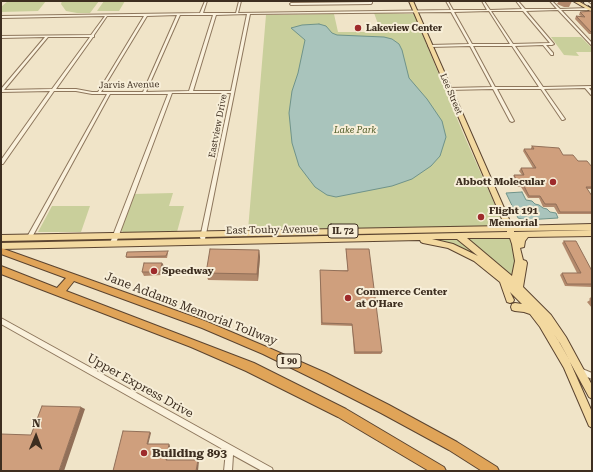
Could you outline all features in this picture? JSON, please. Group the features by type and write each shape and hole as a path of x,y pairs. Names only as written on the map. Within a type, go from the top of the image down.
{"highway":[{"name":"Jane Addams Memorial Tollway","path":"2,249 204,326 280,357 385,409 453,446 493,471"},
{"name":"I 90","path":"1,270 194,344 257,370 375,431 440,471"},
{"path":"59,292 73,277"}],"main road":[{"name":"Lee Street","path":"411,1 512,232 519,261 516,289"},
{"path":"575,1 590,10"},
{"name":"East Touhy Avenue","path":"1,238 116,236 263,240 405,238 460,236 592,227"},
{"name":"East Touhy Avenue","path":"2,249 203,238 437,230 512,232 527,234 592,233"},
{"name":"IL 72","path":"437,230 447,231 460,236 548,318 592,394"},
{"name":"Lee Street","path":"512,232 521,245 523,258 522,275 516,289"},
{"path":"521,245 521,240 527,234"},
{"name":"IL 72","path":"405,238 438,243 457,248 477,259 516,289 547,330 567,365 592,423"},
{"path":"522,275 527,288 546,311 548,318"},
{"path":"498,276 506,287 510,300"},
{"path":"515,307 525,308 536,314"}],"street":[{"path":"201,14 206,1"},
{"path":"237,14 240,1"},
{"path":"447,1 512,121"},
{"path":"483,1 563,119"},
{"path":"430,46 552,44 517,1"},
{"path":"551,1 592,46"},
{"path":"291,13 291,2 371,2 373,12"},
{"path":"1,17 489,10 590,10"},
{"name":"Eastview Drive","path":"203,238 249,13"},
{"path":"144,93 180,14"},
{"path":"191,92 215,14"},
{"path":"1,163 107,15"},
{"path":"99,93 146,15"},
{"path":"1,91 48,36"},
{"path":"2,38 93,36"},
{"path":"544,44 552,54"},
{"path":"449,89 592,87"},
{"path":"587,88 592,94"},
{"name":"Jarvis Avenue","path":"1,91 81,90 92,93 233,92"},
{"path":"29,238 109,93"},
{"path":"113,243 170,93"},
{"name":"Upper Express Drive","path":"1,321 269,471"},
{"path":"580,371 592,376"},
{"path":"228,471 230,449"}],"green space":[{"path":"8,1 46,1 38,11 1,12 1,7"},
{"path":"62,1 99,1 90,13 77,13 66,11 61,4"},
{"path":"104,1 125,1 119,11 97,11"},
{"name":"Lake Park","path":"374,13 414,14 463,133 502,221 501,223 492,227 248,230 266,15 334,14 338,32 381,32"},
{"path":"551,37 581,37 592,48 592,52 576,52 579,56 564,55"},
{"path":"173,193 169,206 184,206 177,232 123,232 121,230 134,194"},
{"path":"52,206 90,206 81,232 38,232"},
{"path":"510,236 514,246 516,260 513,277 466,237"},
{"path":"457,237 484,262 430,239"}],"water":[{"path":"319,24 326,26 332,33 337,35 384,37 392,39 399,44 409,78 427,99 442,121 446,137 440,156 431,166 412,179 392,186 336,197 327,195 315,187 299,166 292,143 289,113 292,91 298,73 305,40 291,28 302,25"},
{"path":"522,192 526,200 532,201 550,212 556,213 558,218 526,220 518,218 506,193"}],"building":[{"path":"592,11 591,32 576,16 585,17 580,12"},
{"name":"Abbott Molecular","path":"532,146 559,148 563,155 573,155 578,161 587,161 592,167 592,187 586,187 592,196 592,212 560,212 556,204 545,204 540,196 529,196 523,184 518,184 514,175 524,175 521,168 536,168 524,149 534,149"},
{"path":"564,241 576,241 592,271 592,284 567,284 562,273 581,273"},
{"path":"210,249 259,250 257,274 206,273"},
{"name":"Commerce Center at O'Hare","path":"346,249 369,249 382,352 355,352 352,324 322,323 320,270 348,271"},
{"name":"Speedway","path":"168,251 166,256 126,257 127,252"},
{"path":"144,263 162,263 160,272 142,272"},
{"path":"42,406 81,407 59,471 1,471 1,434 31,435"},
{"name":"Building 893","path":"123,431 150,432 147,444 169,444 166,460 198,460 196,471 113,471"}],"railway":[{"path":"581,1 592,8"}],"place":[{"name":"Lakeview Center","path":"358,28"},
{"name":"Abbott Molecular","path":"553,182"},
{"name":"Flight 191 Memorial","path":"481,217"},
{"name":"Speedway","path":"154,271"},
{"name":"Commerce Center at O'Hare","path":"348,298"},
{"name":"Building 893","path":"144,453"}]}
